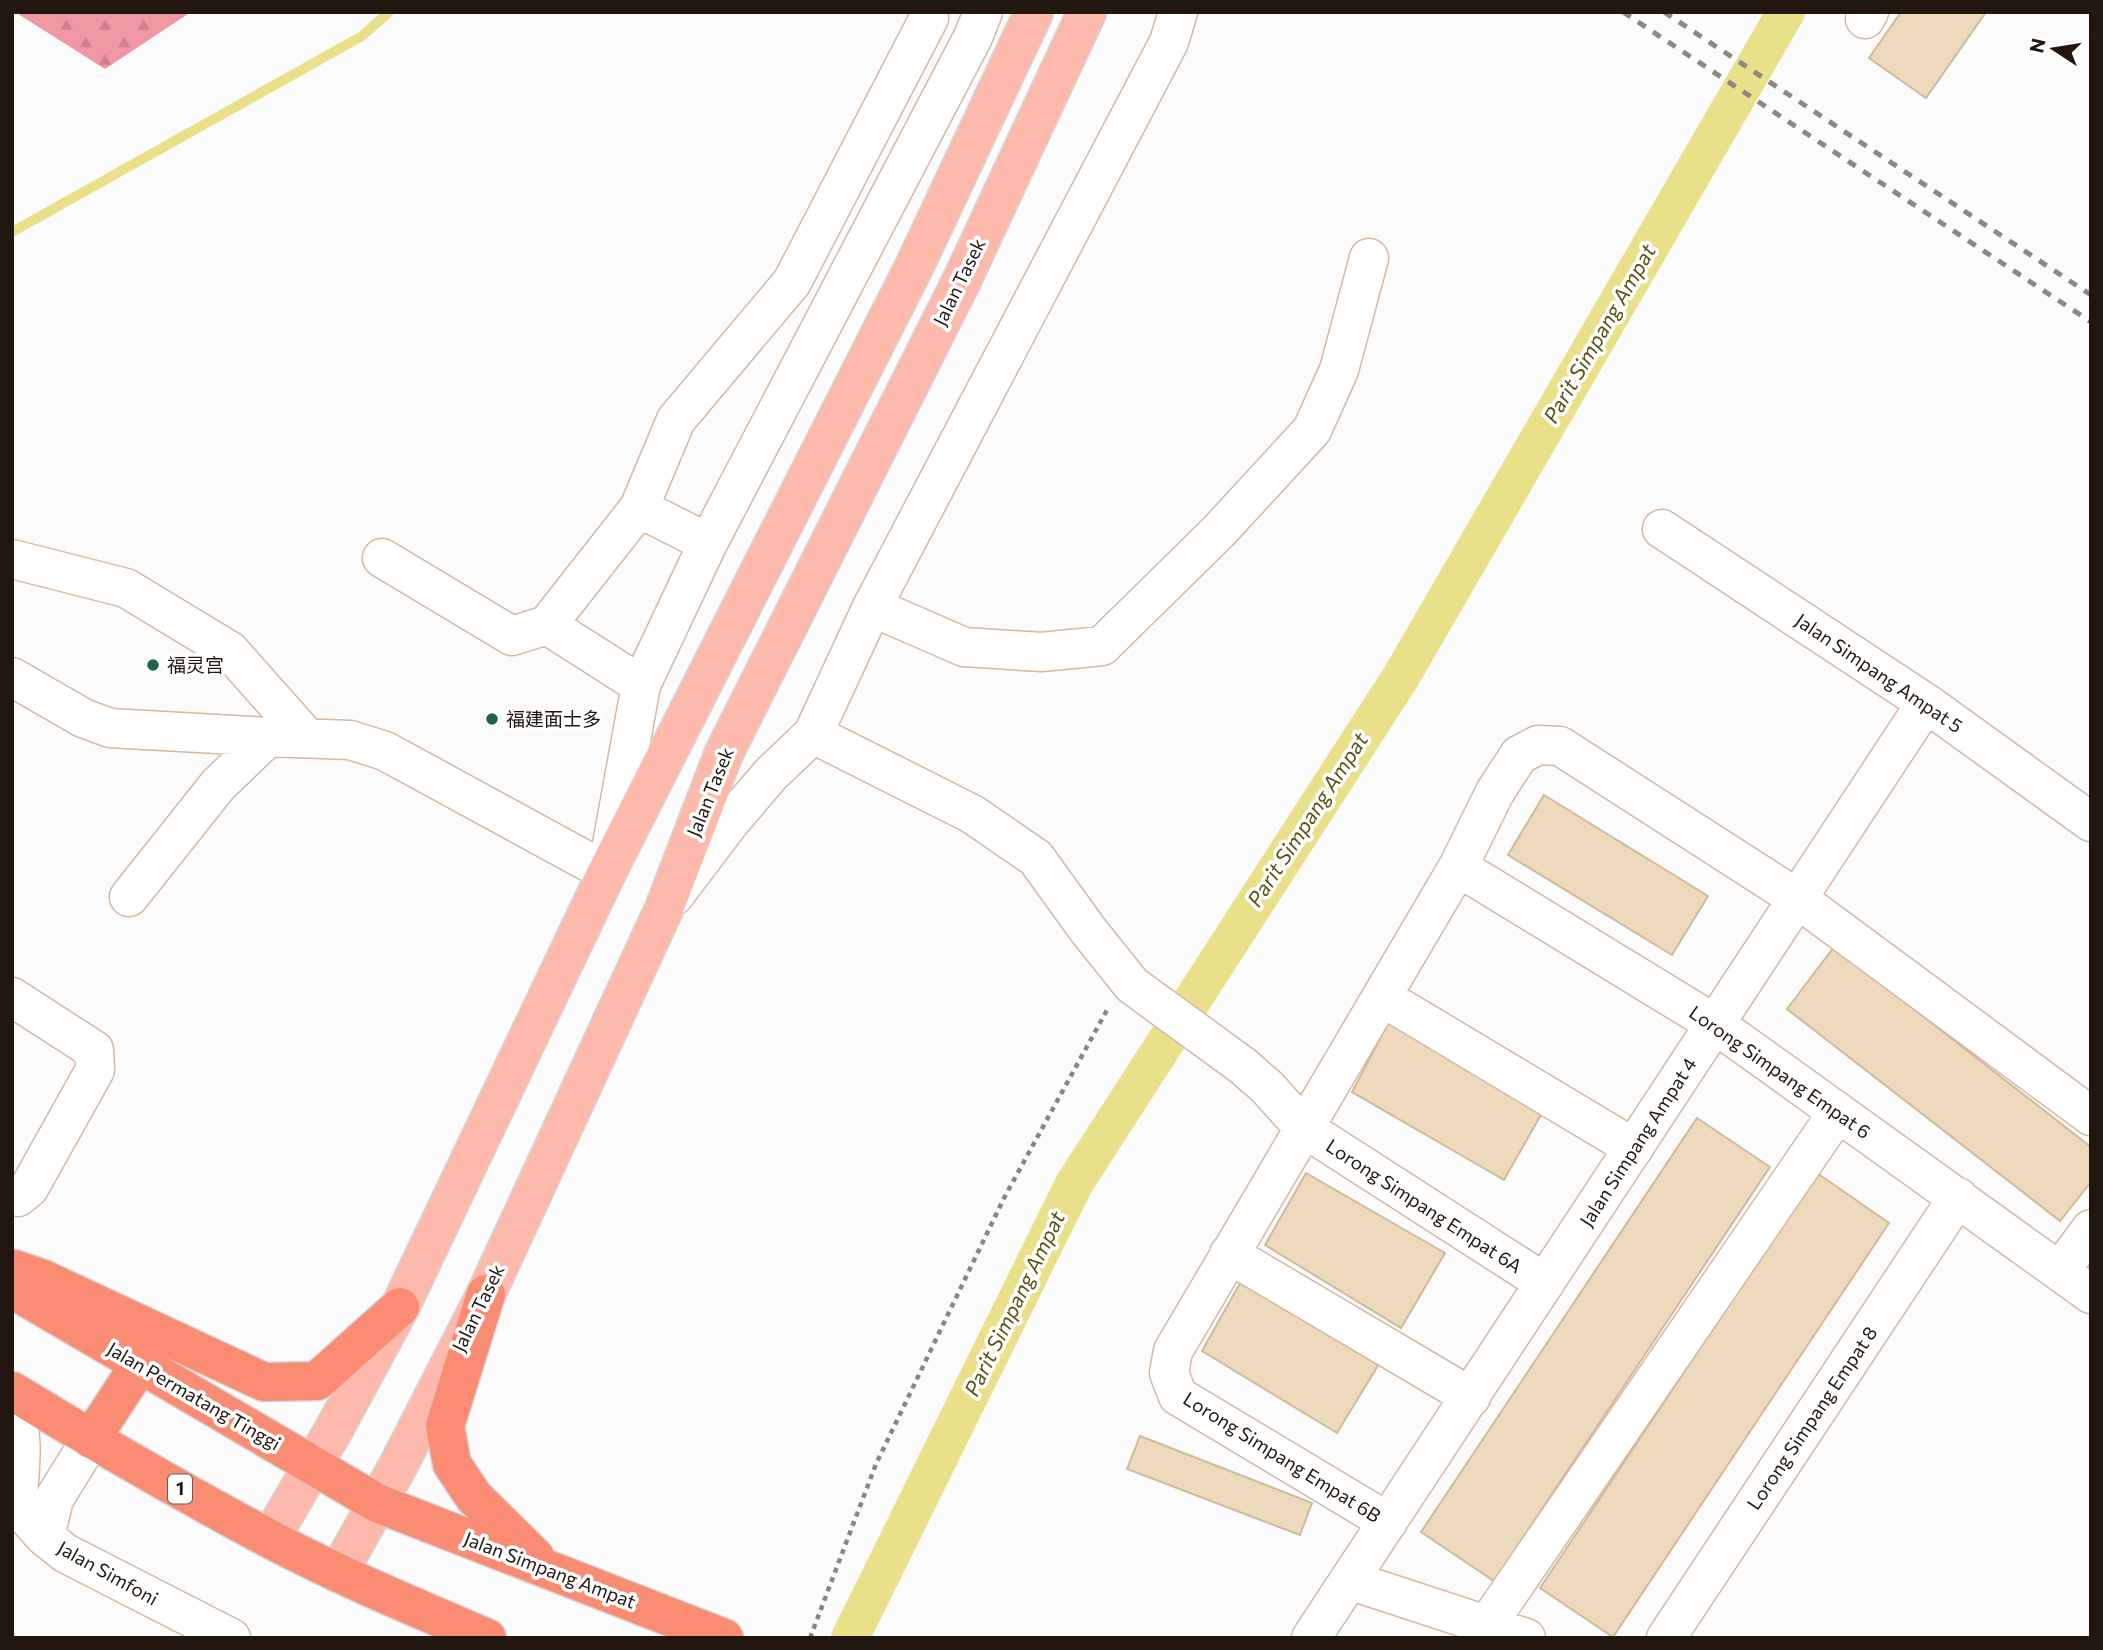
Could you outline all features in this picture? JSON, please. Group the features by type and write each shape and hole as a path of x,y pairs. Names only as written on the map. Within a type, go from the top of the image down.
{"highway":[{"path":"12,1268 43,1279 264,1382 317,1381 400,1307"},
{"name":"Jalan Permatang Tinggi","path":"12,1289 377,1503"},
{"path":"486,1294 445,1426 452,1464 474,1497 547,1568"},
{"path":"91,1439 140,1364"},
{"name":"1","path":"12,1391 91,1439 270,1539 384,1594 487,1638"},
{"name":"Jalan Simpang Ampat","path":"377,1503 724,1638"}],"main road":[{"path":"270,1539 334,1431 400,1307 607,872 915,267 1034,12"},
{"name":"Jalan Tasek","path":"338,1573 398,1466 486,1294 664,909 724,753 961,282 1087,12"}],"street":[{"path":"664,909 730,822 771,774 813,734 872,607 1169,42 1178,12"},
{"path":"12,677 83,718 110,728 350,740 385,751 607,872 641,685 708,543 978,25 922,15 792,282 676,420 639,508 547,625 512,636 382,558"},
{"path":"872,607 964,647 1041,652 1102,646 1219,531 1312,430 1339,370 1369,258"},
{"path":"639,508 708,543"},
{"name":"Jalan Simpang Ampat 5","path":"1662,529 1926,703 2091,822"},
{"path":"12,559 126,588 230,651 307,738"},
{"path":"547,625 641,685"},
{"name":"Jalan Simpang Ampat 4","path":"1311,1638 1926,703"},
{"name":"Lorong Simpang Empat 6A","path":"813,734 972,814 1036,858 1128,980 1243,1066 1267,1087 1304,1128 1545,1283"},
{"path":"129,897 219,785 268,737"},
{"path":"1471,1396 1229,1254 1458,867 1495,792 1519,755 1538,745 1560,746 1798,899 2091,1116"},
{"name":"Lorong Simpang Empat 6","path":"1458,867 1715,1024 2091,1294"},
{"path":"12,997 94,1050 95,1070 29,1188 15,1195"},
{"path":"1382,997 1634,1148"},
{"path":"1487,1625 1838,1112"},
{"name":"Lorong Simpang Empat 8","path":"1666,1638 1958,1197"},
{"path":"2060,1271 2091,1229"},
{"name":"Lorong Simpang Empat 6B","path":"1229,1254 1173,1350 1169,1373 1178,1396 1388,1522"},
{"path":"12,1413 18,1420 20,1446 17,1506 45,1537"},
{"name":"Jalan Simfoni","path":"91,1439 54,1499 45,1537 65,1553 226,1637"},
{"path":"1349,1580 1527,1638"}],"path":[{"path":"810,1638 876,1464 1004,1198 1128,980"}],"green space":[{"path":"15,12 191,12 105,69"}],"building":[{"path":"1901,12 1986,12 1926,98 1869,58"},
{"path":"1544,795 1708,896 1672,955 1508,855"},
{"path":"1834,947 2091,1147 2091,1182 2060,1221 1787,1009"},
{"path":"1390,1020 1542,1113 1504,1180 1352,1092"},
{"path":"1697,1118 1770,1167 1494,1581 1421,1532"},
{"path":"1306,1173 1445,1253 1401,1328 1265,1245"},
{"path":"1817,1173 1889,1223 1613,1637 1540,1588"},
{"path":"1243,1278 1382,1359 1337,1433 1202,1351"},
{"path":"1140,1436 1312,1503 1300,1535 1127,1469"}],"waterway":[{"path":"12,232 362,36 389,12"},
{"name":"Parit Simpang Ampat","path":"850,1638 1074,1184 1402,675 1786,12"}],"railway":[{"path":"1623,12 2091,322"},
{"path":"1664,12 2091,295"}],"place":[{"name":"福灵宫","path":"153,665"},
{"name":"福建面士多","path":"492,719"}]}
